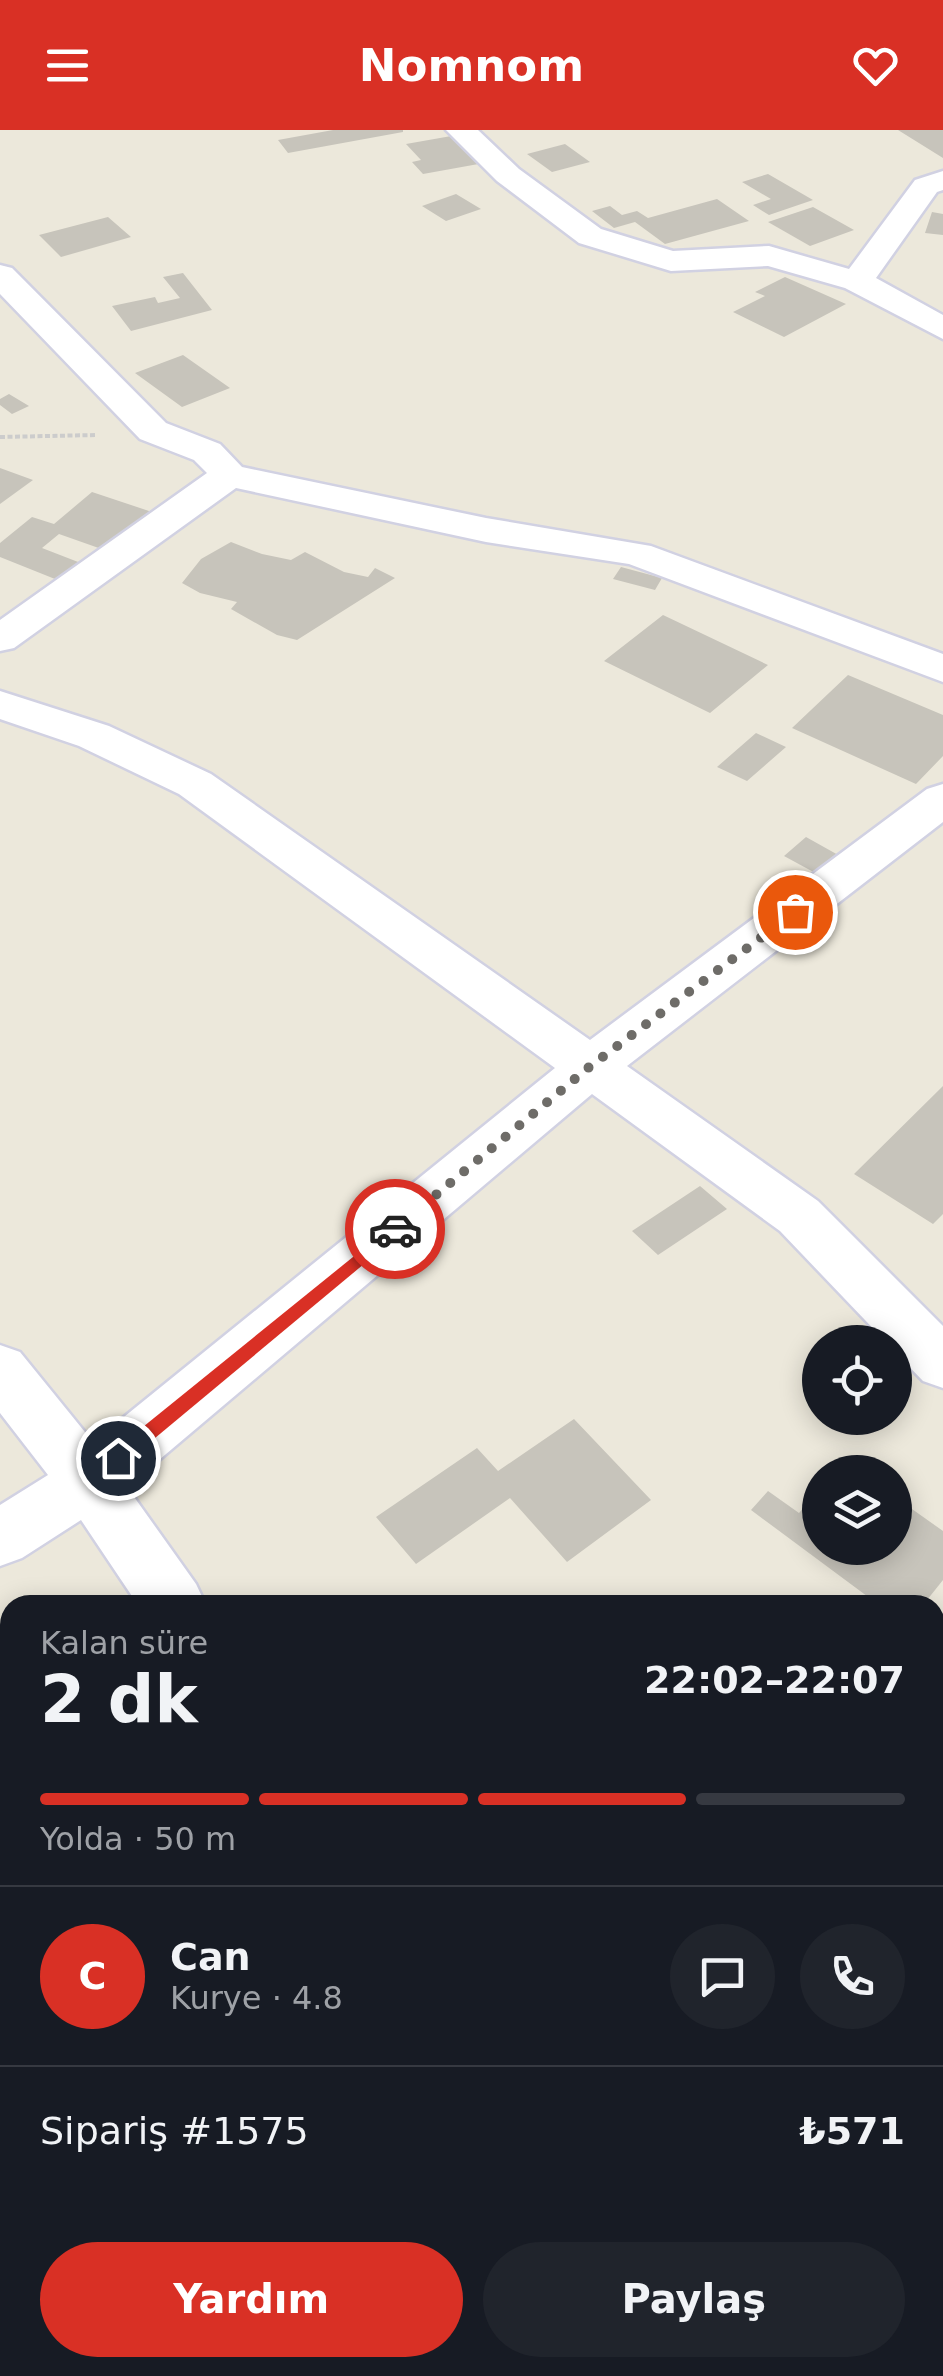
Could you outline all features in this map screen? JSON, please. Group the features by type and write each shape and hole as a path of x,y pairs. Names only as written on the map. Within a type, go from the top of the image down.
{"street":[{"path":"461,130 508,175 590,236 672,261 769,256 856,280 943,329"},
{"path":"856,280 937,188"},
{"path":"0,275 153,431 207,452 230,475 486,530 636,554 943,669"},
{"path":"0,640 230,475"},
{"path":"0,704 94,736 195,784 800,1216 943,1364"},
{"path":"0,1538 89,1482 588,1068 943,800"},
{"path":"0,1369 89,1482 167,1595"}],"path":[{"path":"0,437 153,431"}],"building":[{"path":"333,130 403,132 288,153 278,140"},
{"path":"898,130 943,130 943,158"},
{"path":"457,135 484,163 423,174 412,162 421,160 406,144"},
{"path":"565,144 590,162 552,172 527,154"},
{"path":"768,174 813,200 769,215 753,205 771,199 742,182"},
{"path":"456,194 481,209 446,221 422,206"},
{"path":"717,199 749,221 665,244 635,222 614,228 592,211 610,206 622,215 637,211 648,218"},
{"path":"813,207 854,230 810,246 768,222"},
{"path":"932,212 943,214 943,235 925,233"},
{"path":"108,217 131,237 61,257 39,235"},
{"path":"183,273 212,310 131,331 112,306 155,297 158,303 180,298 163,277"},
{"path":"785,277 846,304 784,337 733,312 765,296 755,292"},
{"path":"183,355 230,388 182,407 135,373"},
{"path":"9,394 29,406 12,414 0,405 0,399"},
{"path":"0,468 33,480 0,504"},
{"path":"92,492 155,513 110,552 59,534 42,548 91,567 70,585 0,557 0,543 32,517 54,524"},
{"path":"231,542 291,560 305,552 344,572 368,577 375,568 395,578 297,640 277,635 231,609 237,602 200,593 182,583 201,559"},
{"path":"621,567 662,578 655,590 613,579"},
{"path":"663,615 768,665 710,713 604,661"},
{"path":"848,675 943,715 943,756 916,784 792,728"},
{"path":"756,733 786,747 747,781 717,767"},
{"path":"806,837 840,856 819,875 784,856"},
{"path":"943,1086 943,1214 933,1224 854,1174"},
{"path":"700,1186 727,1209 658,1255 632,1231"},
{"path":"574,1419 651,1500 567,1562 510,1498 416,1564 376,1517 477,1448 498,1471"},
{"path":"768,1491 799,1513 802,1510 802,1548 751,1510"},
{"path":"912,1509 943,1531 943,1580 931,1595 866,1595 825,1565 912,1565"}],"way so far":[{"path":"395,1229 588,1068 795,912"}],"route":[{"path":"118,1458 395,1229"}]}
